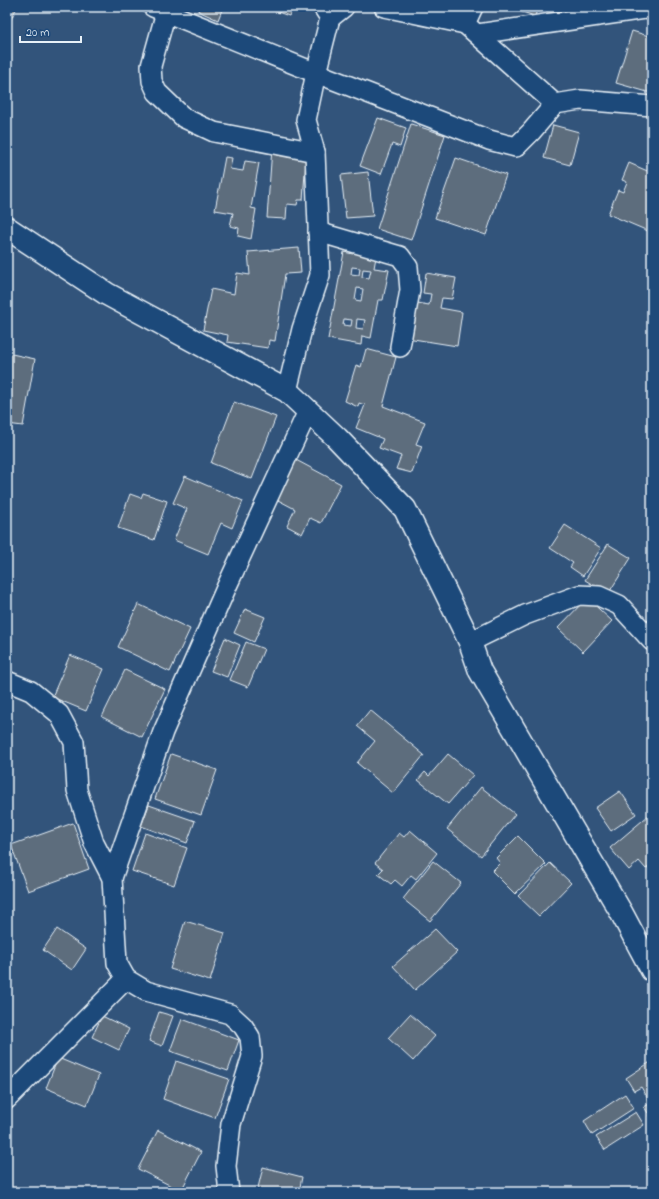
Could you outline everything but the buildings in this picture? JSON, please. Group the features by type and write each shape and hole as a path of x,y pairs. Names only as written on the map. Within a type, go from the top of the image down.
{"main road":[{"path":"7,228 107,294 287,391 337,438 405,509 470,642 480,671 652,970"}],"street":[{"path":"384,7 472,29 645,9 652,10"},
{"path":"446,7 555,104"},
{"path":"472,29 473,7"},
{"path":"315,152 214,132 184,118 158,92 152,81 151,66 159,10 489,140 516,147 555,104 580,100 652,106"},
{"path":"287,391 302,329 320,275 315,152 306,120 332,11"},
{"path":"318,232 400,256 408,267 410,290 400,347"},
{"path":"229,1192 226,1166 231,1124 252,1056 250,1037 243,1026 230,1014 146,991 126,979 117,963 112,878 163,732 227,586 308,411"},
{"path":"470,642 526,615 579,595 599,596 619,605 652,641"},
{"path":"7,681 31,691 59,714 74,742 77,790 94,843 112,878"},
{"path":"7,1099 126,979"}]}
